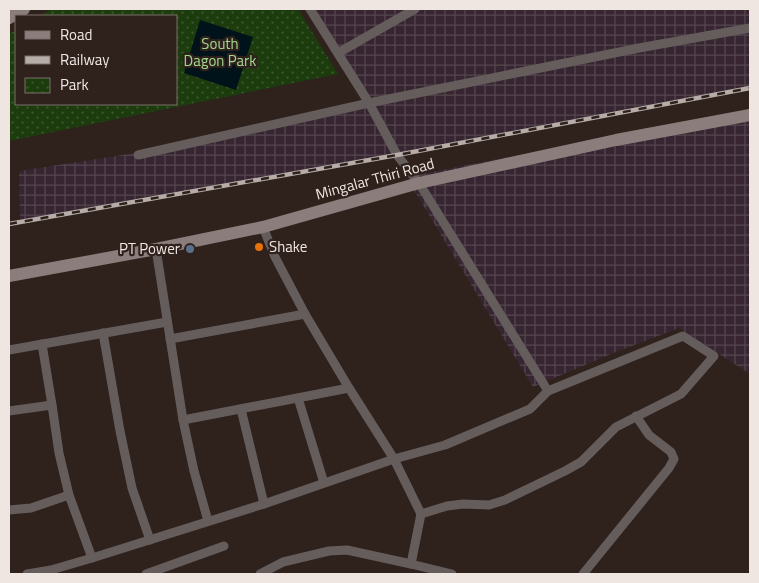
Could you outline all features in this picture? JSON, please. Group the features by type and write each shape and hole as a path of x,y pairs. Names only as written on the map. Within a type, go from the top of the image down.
{"street":[{"path":"9,18 24,9"},
{"path":"310,9 369,103 397,155 419,183 548,391"},
{"path":"338,53 415,9"},
{"path":"138,155 369,103 629,50 750,28"},
{"name":"Mingalar Thiri Road","path":"9,276 263,227 419,183 616,140 750,115"},
{"path":"263,227 275,257 305,314 394,459 420,514 411,564"},
{"path":"156,249 183,420 208,522"},
{"path":"170,340 305,314"},
{"path":"9,350 167,322"},
{"path":"103,333 132,488 150,540"},
{"path":"27,574 51,570 92,558 264,504 394,459 445,445 530,409 548,391 683,336 714,356 681,394 616,427 581,462 565,471 505,500 489,505 463,504 447,506 420,514"},
{"path":"42,344 59,453 69,495 92,558"},
{"path":"183,420 349,388"},
{"path":"298,398 324,484"},
{"path":"9,411 52,405"},
{"path":"241,409 264,504"},
{"path":"583,574 670,468 674,459 671,452 649,435 636,416"},
{"path":"9,510 31,508 69,495"},
{"path":"146,574 224,546"},
{"path":"260,574 283,562 329,551 347,550 452,574"}],"shaded area":[{"path":"306,9 750,9 750,87 321,168 20,222 19,171 181,146 368,103"},
{"path":"200,20 253,37 236,90 184,73"},
{"path":"750,110 750,374 679,328 533,387 406,177"}],"green space":[{"name":"South Dagon Park","path":"52,9 298,9 338,74 9,141 9,34 15,31 15,105 178,105 178,15 41,15"}],"railway":[{"path":"9,224 397,155 750,88"}],"place":[{"name":"Shake","path":"259,247"},
{"name":"PT Power","path":"190,249"}]}
